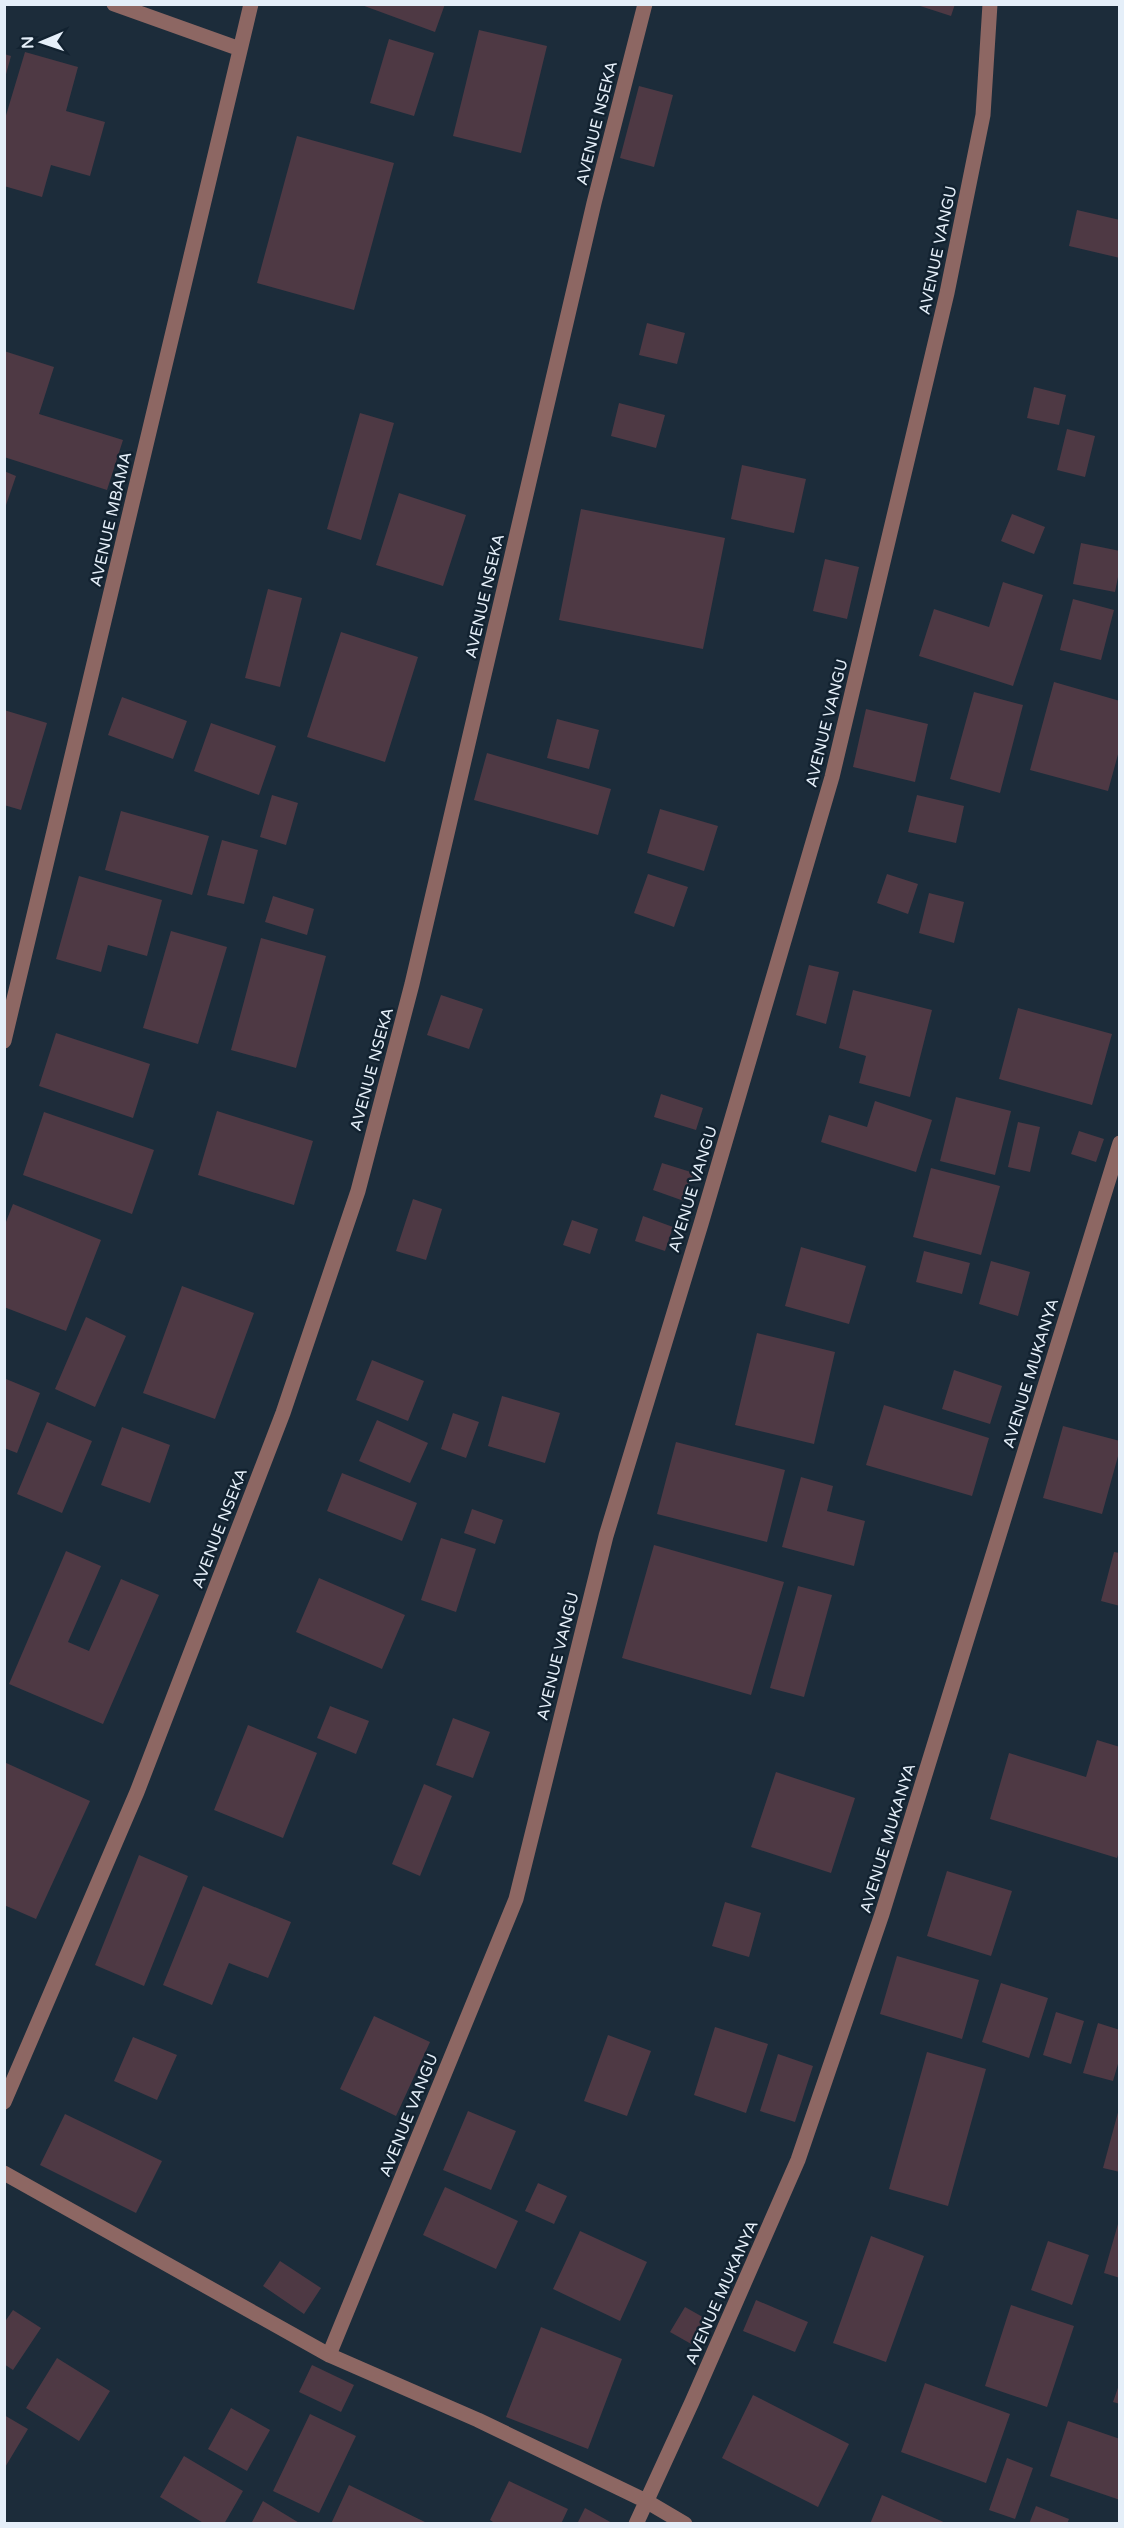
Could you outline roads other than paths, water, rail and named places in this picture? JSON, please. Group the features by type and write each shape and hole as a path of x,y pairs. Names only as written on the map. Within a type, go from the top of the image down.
{"street":[{"path":"114,4 240,49"},
{"name":"AVENUE MBAMA","path":"4,1041 251,4"},
{"name":"AVENUE NSEKA","path":"4,2102 137,1792 283,1413 358,1191 412,984 594,203 645,4"},
{"name":"AVENUE VANGU","path":"329,2355 516,1899 606,1536 701,1224 832,777 947,293 970,182 983,115 990,4"},
{"name":"AVENUE MUKANYA","path":"636,2523 692,2402 798,2160 882,1914 1119,1143"},
{"path":"4,2173 329,2355 478,2420 646,2501 686,2523"}]}
